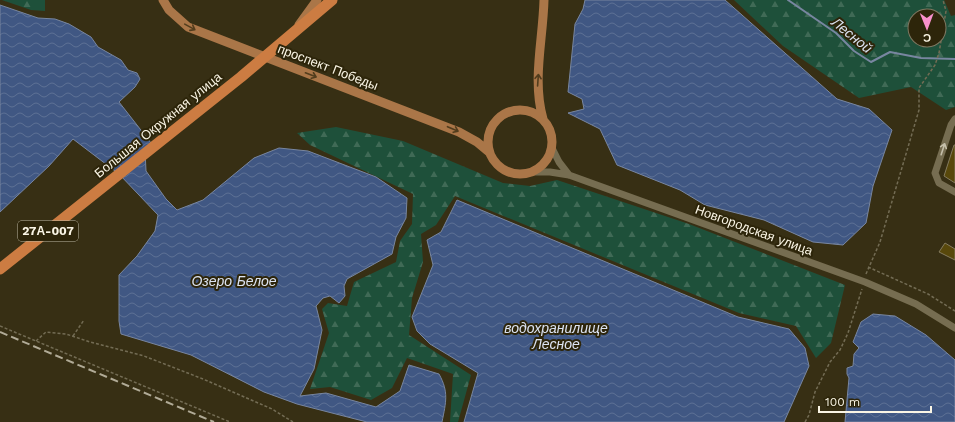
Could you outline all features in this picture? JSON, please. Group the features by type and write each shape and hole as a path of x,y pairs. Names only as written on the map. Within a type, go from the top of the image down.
{"highway":[{"name":"Большая Окружная улица","path":"0,269 241,77 332,0"}],"main road":[{"name":"проспект Победы","path":"163,0 169,10 188,27 454,129 477,142 489,152"},
{"path":"293,32 317,0"},
{"path":"543,119 537,84 544,0"},
{"path":"514,110 524,110 534,113 543,119 550,127 553,138 552,148 545,163 532,172 522,175 511,174 502,169 494,161 489,152 488,141 490,131 495,121 503,114 514,110"}],"street":[{"path":"955,119 951,125 935,173 939,183 955,192"},
{"path":"552,148 568,175"},
{"name":"Новгородская улица","path":"532,172 550,172 568,175 865,282 916,304 955,328"}],"path":[{"path":"805,422 809,415 815,392 830,362 840,350 848,333 865,282 868,267 880,242 918,110 918,88 936,65 946,11 943,0"},
{"path":"868,267 928,294 955,311"},
{"path":"73,336 84,320"},
{"path":"0,326 230,422"},
{"path":"36,341 46,332 66,334 144,356 172,366 272,409 294,422"}],"green space":[{"path":"2,0 45,0 45,11 31,10"},
{"path":"734,0 944,0 951,16 955,15 955,107 946,110 911,87 859,98 783,46"},
{"path":"336,127 403,141 503,183 530,186 557,180 689,224 845,285 831,343 816,358 796,326 739,313 455,196 436,225 421,234 423,262 412,298 409,335 471,375 458,422 450,422 453,374 407,358 392,388 371,400 330,387 310,389 329,333 322,309 328,303 347,306 354,282 396,262 400,241 412,224 413,194 310,145 297,133"}],"water":[{"path":"585,0 725,0 837,99 869,109 892,130 873,186 866,223 843,245 813,242 764,220 705,205 680,190 617,165 600,129 568,113 584,109 582,99 568,92 575,24 583,9"},
{"name":"Озеро Белое","path":"0,5 38,18 55,19 69,24 91,37 98,47 121,60 128,70 137,73 140,79 135,87 119,102 151,143 145,150 146,171 166,199 177,210 203,200 254,158 279,148 308,151 376,177 407,198 406,218 396,237 392,254 347,279 344,286 345,296 339,303 330,296 323,298 316,306 322,330 314,369 300,396 326,393 376,407 400,391 409,365 439,374 444,386 446,397 442,422 367,422 297,404 264,392 191,355 121,334 119,321 119,275 137,256 155,231 158,215 119,174 73,139 49,166 0,212"},
{"name":"водохранилище Лесное","path":"457,200 738,317 789,329 805,348 809,366 784,422 464,422 478,373 430,344 417,331 412,317 433,265 427,240 441,232"},
{"path":"873,314 895,316 926,335 955,360 955,422 845,422 849,378 847,368 853,366 854,354 859,348 853,342 861,322"}],"building":[{"path":"955,145 955,183 944,176"},
{"path":"945,243 955,249 955,260 939,252"}],"waterway":[{"name":"Лесной","path":"788,0 836,33 854,51 871,62 890,52 921,58 955,59"}],"railway":[{"path":"0,332 214,422"}]}
